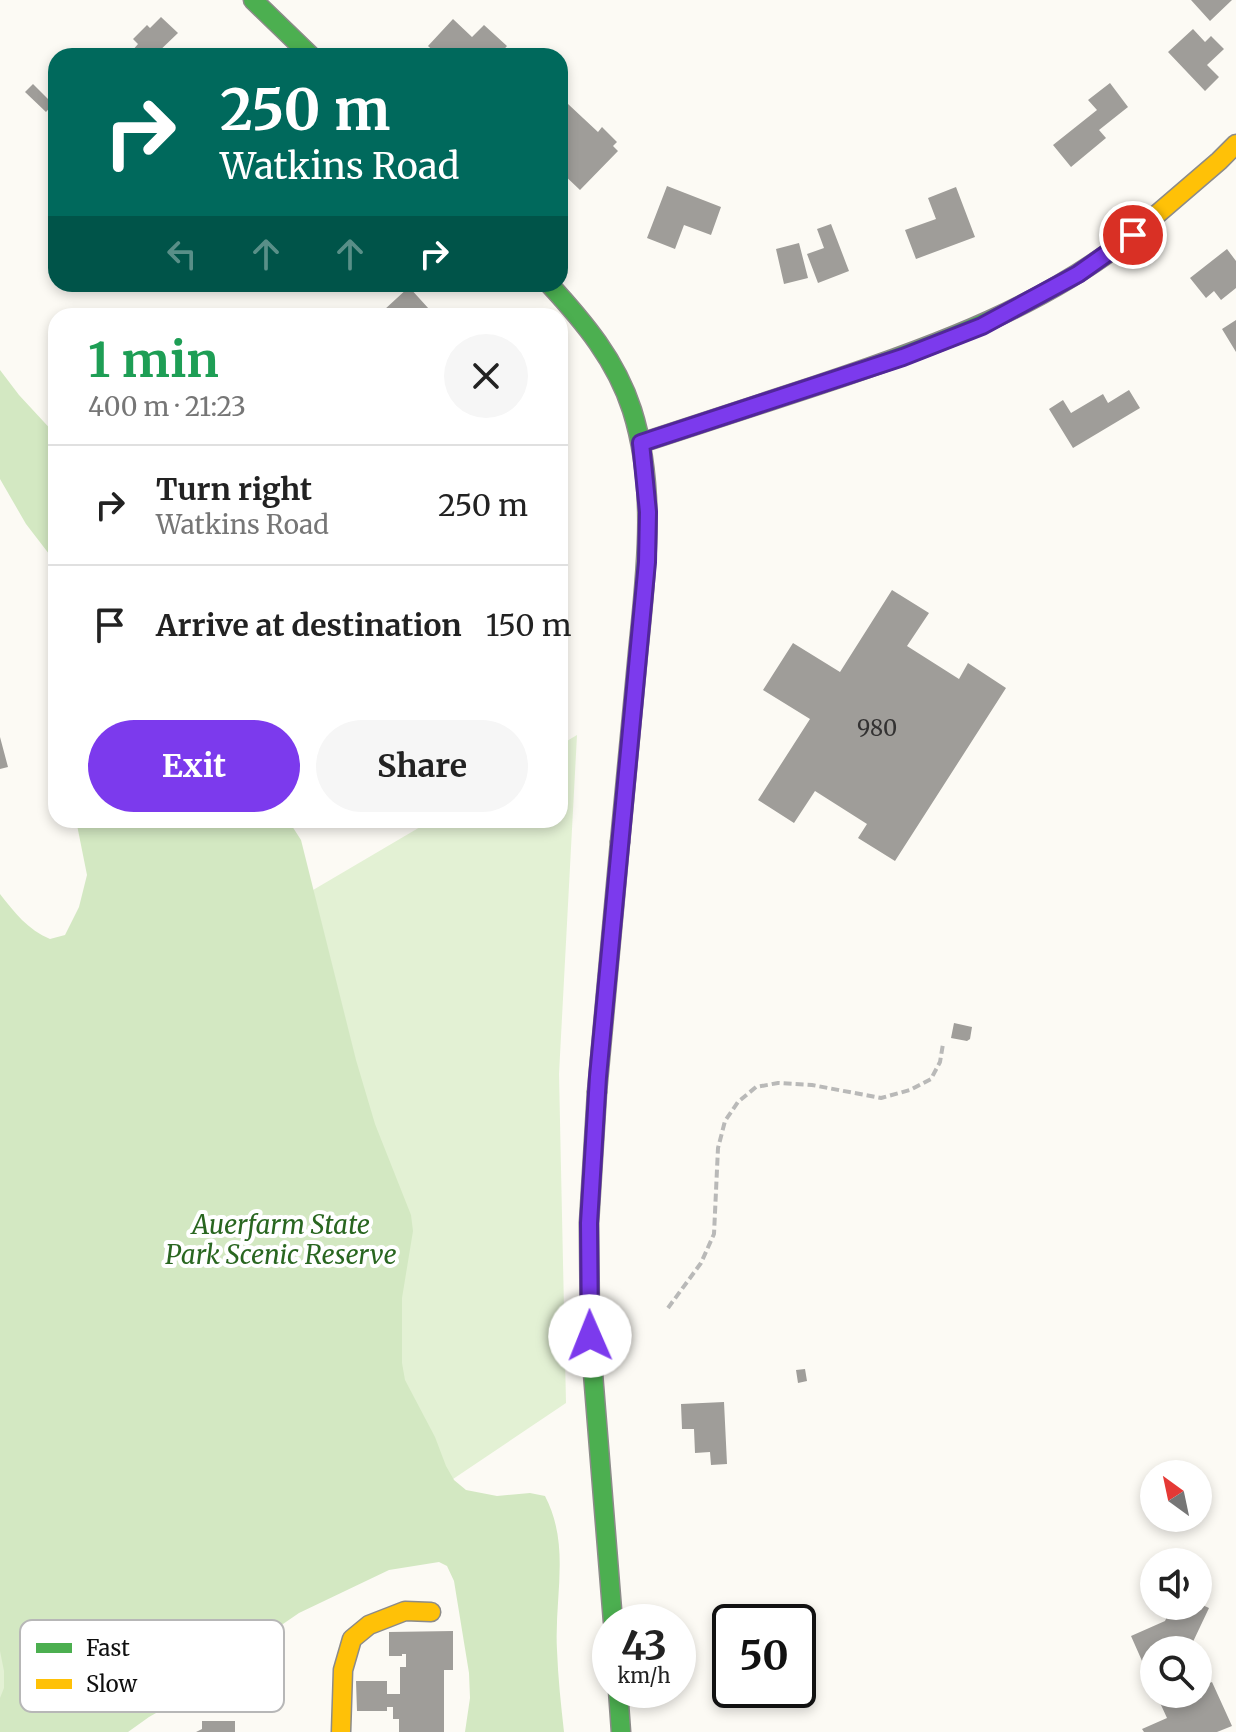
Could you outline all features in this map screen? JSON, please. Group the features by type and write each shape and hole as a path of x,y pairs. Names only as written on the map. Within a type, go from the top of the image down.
{"main road":[{"path":"253,0 303,48"},
{"path":"641,443 903,357 1002,316 1078,274 1133,235 1236,144"},
{"path":"557,292 594,334 611,360 630,402 641,443 648,512 647,562 598,1077 589,1223 590,1336 612,1604"},
{"path":"341,1732 343,1670 352,1639 369,1625 405,1611 431,1612"},
{"path":"619,1708 621,1732"}],"path":[{"path":"668,1308 701,1263 714,1234 718,1148 725,1121 738,1102 756,1087 778,1083 812,1085 881,1098 910,1090 931,1079 940,1062 943,1044"}],"green space":[{"path":"0,370 48,426 48,553 26,524 0,479"},
{"name":"Auerfarm State Park Scenic Reserve","path":"577,735 559,1074 566,1403 243,1620 20,1620 20,1712 45,1712 0,1732 0,1074 418,828 568,828 568,740"},
{"name":"Auerfarm State Park Scenic Reserve","path":"78,828 293,828 301,840 356,1060 375,1124 411,1215 413,1231 402,1298 405,1380 435,1437 446,1466 454,1480 466,1490 497,1496 530,1493 545,1496 553,1515 559,1553 557,1650 564,1732 465,1732 470,1698 469,1673 454,1581 447,1566 439,1562 389,1570 284,1623 284,1620 20,1620 20,1712 158,1712 128,1732 0,1732 4,1671 0,1651 0,894 28,926 50,939 65,935 79,907 87,875"}],"building":[{"path":"1191,0 1232,0 1210,21"},
{"path":"161,17 178,33 162,48 135,48 138,44 133,39 147,25 150,28"},
{"path":"453,19 472,37 484,25 507,46 430,48 428,46"},
{"path":"1193,29 1205,42 1211,36 1224,49 1207,65 1219,77 1205,91 1168,52"},
{"path":"1110,83 1128,107 1099,130 1106,138 1071,167 1053,145 1097,110 1088,100"},
{"path":"33,84 48,99 48,110 46,112 25,92"},
{"path":"568,104 598,132 602,127 617,142 613,146 618,151 580,190 568,179"},
{"path":"667,186 721,207 711,235 684,225 675,249 647,238"},
{"path":"956,187 975,237 916,259 905,230 936,219 928,198"},
{"path":"831,224 849,271 818,283 807,254 824,248 817,229"},
{"path":"799,243 808,278 784,284 776,249"},
{"path":"1227,249 1236,261 1236,288 1221,300 1214,291 1206,298 1190,278"},
{"path":"404,292 414,292 428,308 386,308"},
{"path":"1236,320 1236,352 1222,329"},
{"path":"1129,390 1140,408 1073,448 1049,409 1063,400 1071,413 1103,394 1108,403"},
{"path":"892,590 929,613 907,646 959,679 968,663 1006,688 895,861 858,838 867,824 815,791 794,823 758,800 810,719 763,690 793,643 840,672"},
{"path":"0,737 8,767 0,769"},
{"path":"954,1023 972,1027 970,1039 951,1038"},
{"path":"805,1369 807,1381 798,1383 796,1370"},
{"path":"724,1402 727,1464 711,1465 710,1452 695,1453 694,1429 682,1429 681,1404"},
{"path":"1203,1620 1196,1636 1140,1636 1140,1656 1131,1636 1165,1621"},
{"path":"453,1631 453,1670 444,1670 444,1732 399,1732 399,1719 393,1719 393,1707 387,1707 387,1711 357,1711 356,1681 387,1681 387,1694 400,1694 400,1667 406,1667 406,1654 389,1656 389,1632"},
{"path":"1212,1682 1232,1726 1217,1732 1144,1732 1142,1729 1167,1718 1162,1708 1212,1708"},
{"path":"202,1721 235,1721 235,1732 196,1732 202,1729"}],"traffic: fast":[{"path":"253,0 303,48"},
{"path":"641,443 947,339 1032,300 1072,277 1148,222"},
{"path":"556,292 586,327 617,375 632,410 645,470 647,531 644,592 620,842"},
{"path":"597,1092 589,1223 590,1336 612,1604"},
{"path":"619,1708 621,1732"}],"traffic: slow":[{"path":"1148,222 1236,144"},
{"path":"597,1092 620,842"},
{"path":"341,1732 343,1670 352,1639 369,1625 405,1611 431,1612"}],"route":[{"path":"590,1336 589,1223 598,1077 647,562 648,512 641,443 903,357 982,326 1078,274 1133,235"}]}
